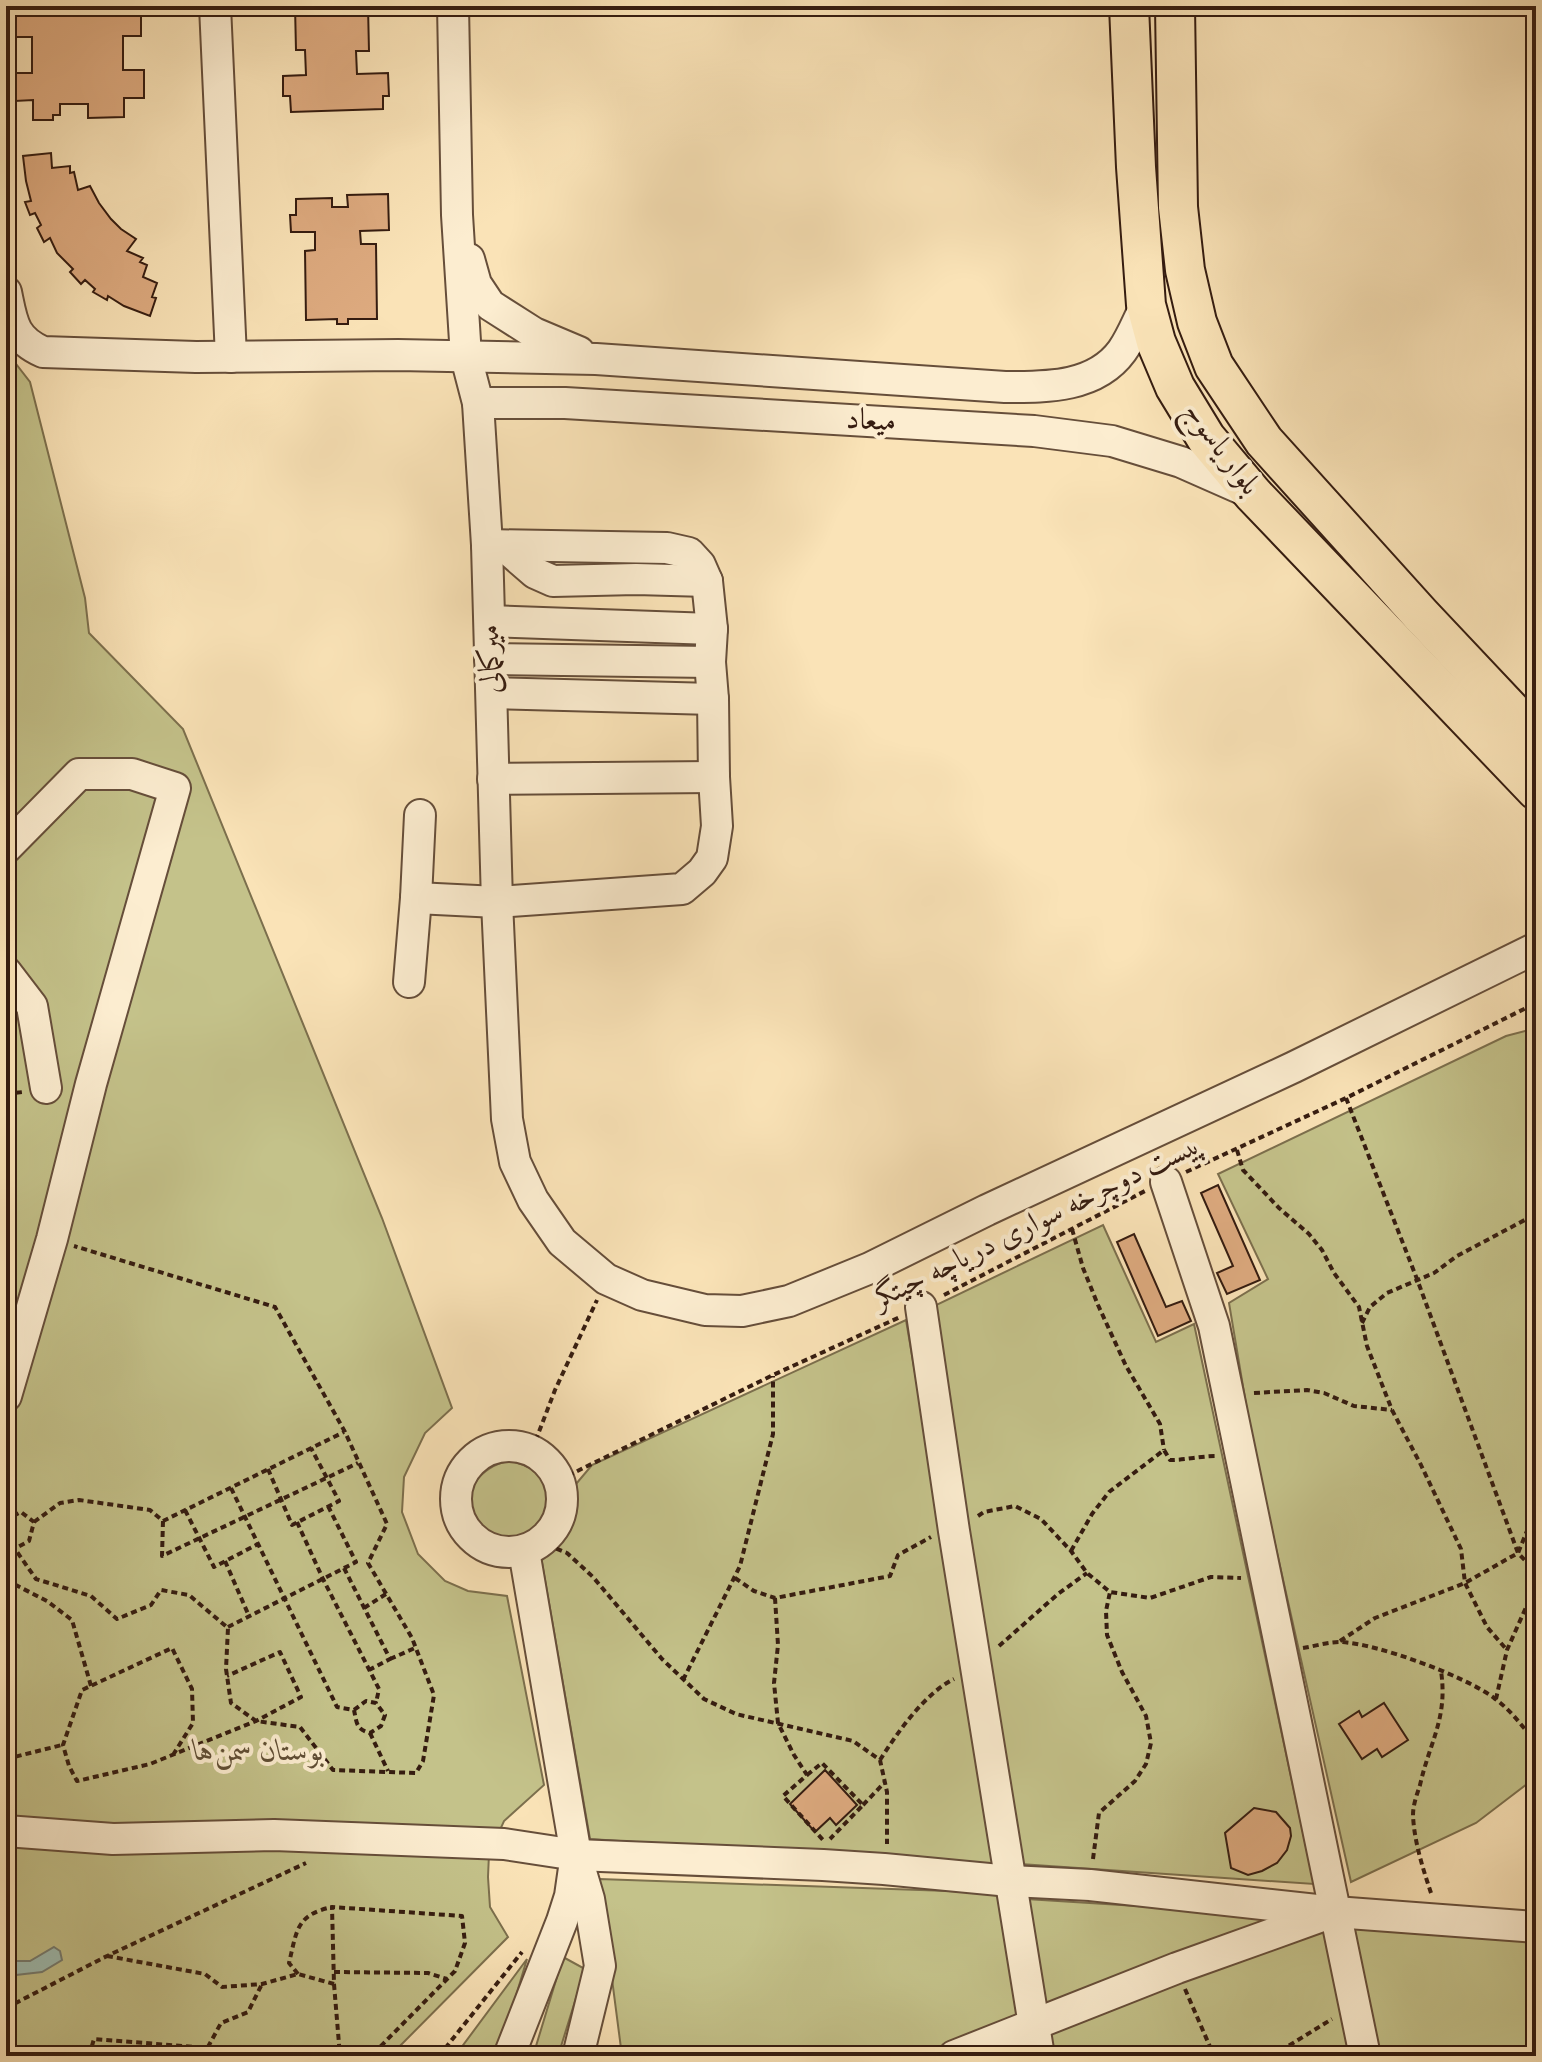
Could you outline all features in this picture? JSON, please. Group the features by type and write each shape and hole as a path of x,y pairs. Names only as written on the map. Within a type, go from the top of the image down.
{"main road":[{"name":"بلوار یاسوج","path":"1129,6 1146,305 1156,342 1175,387 1206,438 1253,494 1536,790"},
{"name":"بلوار یاسوج","path":"1175,6 1178,207 1183,255 1197,322 1214,366 1264,441 1536,737"}],"street":[{"path":"215,6 231,357"},
{"name":"میرکمالی","path":"453,6 457,215 466,357 478,403 495,545 490,659 507,1119 515,1162 533,1200 562,1242 606,1279 642,1295 705,1310 742,1311 789,1301 870,1268 1294,1067 1536,948"},
{"path":"457,215 476,284 490,305 534,333 596,359"},
{"name":"میعاد","path":"6,292 12,321 19,336 28,346 43,352 231,357 398,355 596,359 1005,387 1049,386 1079,380 1102,370 1122,351 1146,305"},
{"path":"565,403 559,388 559,374 569,364 596,359"},
{"name":"میعاد","path":"478,403 565,403 1034,431 1112,441 1181,462 1253,494"},
{"path":"416,898 497,902 682,889 702,872 712,858 717,826 710,662 712,629 707,581 700,565 689,553 667,548 495,545"},
{"path":"490,621 712,629"},
{"path":"490,659 710,662"},
{"path":"492,693 713,699"},
{"path":"6,848 79,774 132,774 175,788 6,1396"},
{"path":"493,779 714,777"},
{"path":"409,982 420,815"},
{"path":"6,972 32,1006 46,1088"},
{"path":"1166,1182 1214,1326 1365,2056"},
{"path":"921,1307 1039,2056"},
{"path":"515,1446 532,1450 543,1458 559,1480 563,1497 561,1514 553,1530 532,1547 507,1553 490,1549 475,1541 464,1528 457,1512 456,1495 460,1478 469,1464 482,1453 498,1447 515,1446"},
{"path":"532,1547 576,1855 589,1899 600,1966 578,2056"},
{"path":"6,1831 113,1839 274,1835 504,1844 576,1855 884,1869 1090,1885 1335,1912 1536,1927"},
{"path":"509,2056 562,1921 570,1896 576,1855"},
{"path":"954,2056 1177,1968 1335,1912"}],"path":[{"path":"1533,1004 1536,1038"},
{"name":"پیست دوچرخه سواری دریاچه چیتگر","path":"559,1480 773,1375 921,1307 1104,1211 1346,1098 1533,1004"},
{"path":"1346,1098 1417,1279 1518,1553 1533,1569 1535,1587 1507,1650 1496,1699"},
{"path":"1237,1150 1243,1170 1309,1234 1359,1307 1367,1346 1392,1410 1461,1549 1465,1583 1487,1627 1507,1650"},
{"path":"1362,1324 1370,1307 1387,1293 1434,1273 1457,1256 1536,1214"},
{"path":"1072,1229 1098,1305 1126,1366 1160,1424 1164,1450 1170,1460 1227,1456 1239,1449"},
{"path":"52,1239 275,1307 345,1432 387,1524 368,1563 412,1638 434,1695 423,1761 416,1773 333,1770 300,1727 256,1721 231,1703 227,1676 228,1628"},
{"path":"532,1450 555,1390 606,1279"},
{"path":"683,1680 740,1566 773,1434 773,1375"},
{"path":"1228,1398 1266,1391 1307,1390 1324,1393 1354,1406 1392,1410"},
{"path":"163,1521 345,1432"},
{"path":"268,1469 292,1525 339,1501 311,1448"},
{"path":"1071,1551 1109,1492 1164,1450"},
{"path":"163,1521 162,1556 358,1463"},
{"path":"231,1488 337,1707 354,1710 366,1701 376,1703 385,1715 381,1726 370,1733 357,1726 354,1710"},
{"path":"16,1548 29,1541 34,1522 60,1503 79,1500 150,1510 163,1521"},
{"path":"228,1628 356,1562 328,1506"},
{"path":"735,1578 754,1591 775,1598 890,1576 898,1555 929,1538 954,1531 984,1512 1015,1506 1041,1519 1087,1573 1110,1592 1150,1598 1211,1577 1241,1578 1266,1585"},
{"path":"185,1510 214,1567 258,1544"},
{"path":"6,1522 21,1512 34,1522"},
{"path":"1338,1642 1375,1618 1465,1583 1518,1553 1536,1517"},
{"path":"297,1522 379,1689 376,1703"},
{"path":"6,1536 36,1579 91,1596 117,1619 151,1605 161,1590 189,1595 228,1628"},
{"path":"532,1547 567,1553 593,1577 662,1659 704,1699 736,1714 853,1741 880,1760 887,1792 888,1836 884,1869"},
{"path":"225,1561 249,1616"},
{"path":"344,1568 390,1659"},
{"path":"6,1581 47,1601 72,1620 91,1686"},
{"path":"1090,1885 1099,1813 1135,1781 1146,1764 1151,1743 1146,1716 1107,1635 1106,1611 1110,1592"},
{"path":"364,1608 386,1594"},
{"path":"775,1598 778,1645 774,1683 778,1723 807,1775"},
{"path":"1281,1653 1338,1642 1398,1655 1475,1685 1512,1713 1536,1743"},
{"path":"173,1755 193,1723 192,1689 172,1648 82,1690 63,1745 77,1781 150,1764 173,1755 256,1721 301,1697 280,1652 227,1676"},
{"path":"369,1670 415,1648"},
{"path":"1440,1920 1423,1867 1413,1813 1426,1757 1442,1715 1444,1692 1441,1671"},
{"path":"370,1733 389,1772"},
{"path":"6,1759 63,1745"},
{"path":"863,1805 822,1763 783,1796 825,1843 863,1805 885,1782"},
{"path":"6,2008 107,1956 317,1858"},
{"path":"327,2056 339,2056 332,1907"},
{"path":"298,1974 289,1963 302,1921 314,1911 332,1907 462,1916 465,1943 455,1971 371,2056"},
{"path":"439,2056 521,1953 562,1921"},
{"path":"107,1956 205,1974 222,1987 262,1984 298,1974 334,1984"},
{"path":"1177,1968 1214,2056"},
{"path":"334,1972 428,1973 447,1979"},
{"path":"203,2056 221,2023 248,2012 262,1984"},
{"path":"1272,2056 1354,2005"},
{"path":"89,2056 94,2039 208,2048"}],"green space":[{"name":"بوستان سمن‌ها","path":"6,351 30,382 85,598 89,633 183,729 382,1218 452,1408 425,1433 404,1477 402,1512 418,1554 445,1581 468,1591 507,1596 544,1785 504,1821 489,1854 490,1907 508,1937 390,2056 6,2056"},
{"path":"1529,1030 1536,1064 1536,1777 1476,1823 1351,1882 1253,1446 1229,1303 1268,1279 1218,1174 1506,1036"},
{"path":"1103,1225 1156,1342 1194,1324 1314,1884 1020,1864 932,1307"},
{"path":"906,1320 999,1866 590,1839 541,1557 561,1538 574,1513 576,1484 592,1465"},
{"path":"509,1461 529,1468 541,1479 547,1493 546,1508 540,1521 529,1532 515,1537 498,1535 484,1528 471,1500 472,1491 481,1475"},
{"path":"599,1879 1006,1893 1023,2026 946,2056 622,2056"},
{"path":"1026,1899 1328,1918 1354,2056 1051,2056"},
{"path":"1352,1919 1536,1935 1536,2056 1372,2056"},
{"path":"563,1957 585,1969 558,2056 533,2056"},
{"path":"527,1959 498,2056 455,2056"}],"water":[{"path":"54,1947 60,1951 62,1960 42,1972 16,1975 6,1980 6,1955 10,1961 30,1961"}],"building":[{"path":"23,6 141,6 141,36 123,36 123,70 144,70 144,98 124,98 124,117 88,118 88,104 60,104 60,115 53,115 53,120 33,120 33,100 15,101 14,73 32,73 32,37 13,37 13,12 23,12"},
{"path":"295,6 368,6 369,51 356,51 357,74 388,73 389,96 383,96 383,109 291,112 290,96 283,96 283,76 306,75 305,50 296,50"},
{"path":"51,153 52,168 70,166 78,190 90,186 111,219 136,239 127,251 143,258 140,262 147,265 143,277 157,283 150,316 108,296 107,300 93,292 95,289 85,280 81,284 70,272 73,269 57,253 50,238 44,242 37,228 41,225 35,213 30,215 25,202 31,201 23,156"},
{"path":"388,194 389,230 360,231 361,244 376,244 377,319 348,319 348,324 337,324 337,319 306,320 305,251 315,250 315,232 291,232 290,215 296,215 296,199 332,198 332,207 348,207 347,195"},
{"path":"1218,1185 1260,1280 1227,1294 1217,1273 1233,1266 1201,1193"},
{"path":"1134,1234 1166,1307 1182,1301 1191,1321 1158,1336 1117,1242"},
{"path":"1384,1703 1408,1740 1382,1757 1377,1749 1362,1759 1339,1724 1359,1711 1362,1717"},
{"path":"825,1770 857,1805 836,1825 830,1818 815,1832 790,1804"},
{"path":"1254,1808 1276,1812 1290,1828 1291,1836 1287,1850 1277,1863 1248,1875 1231,1868 1225,1833"}]}
